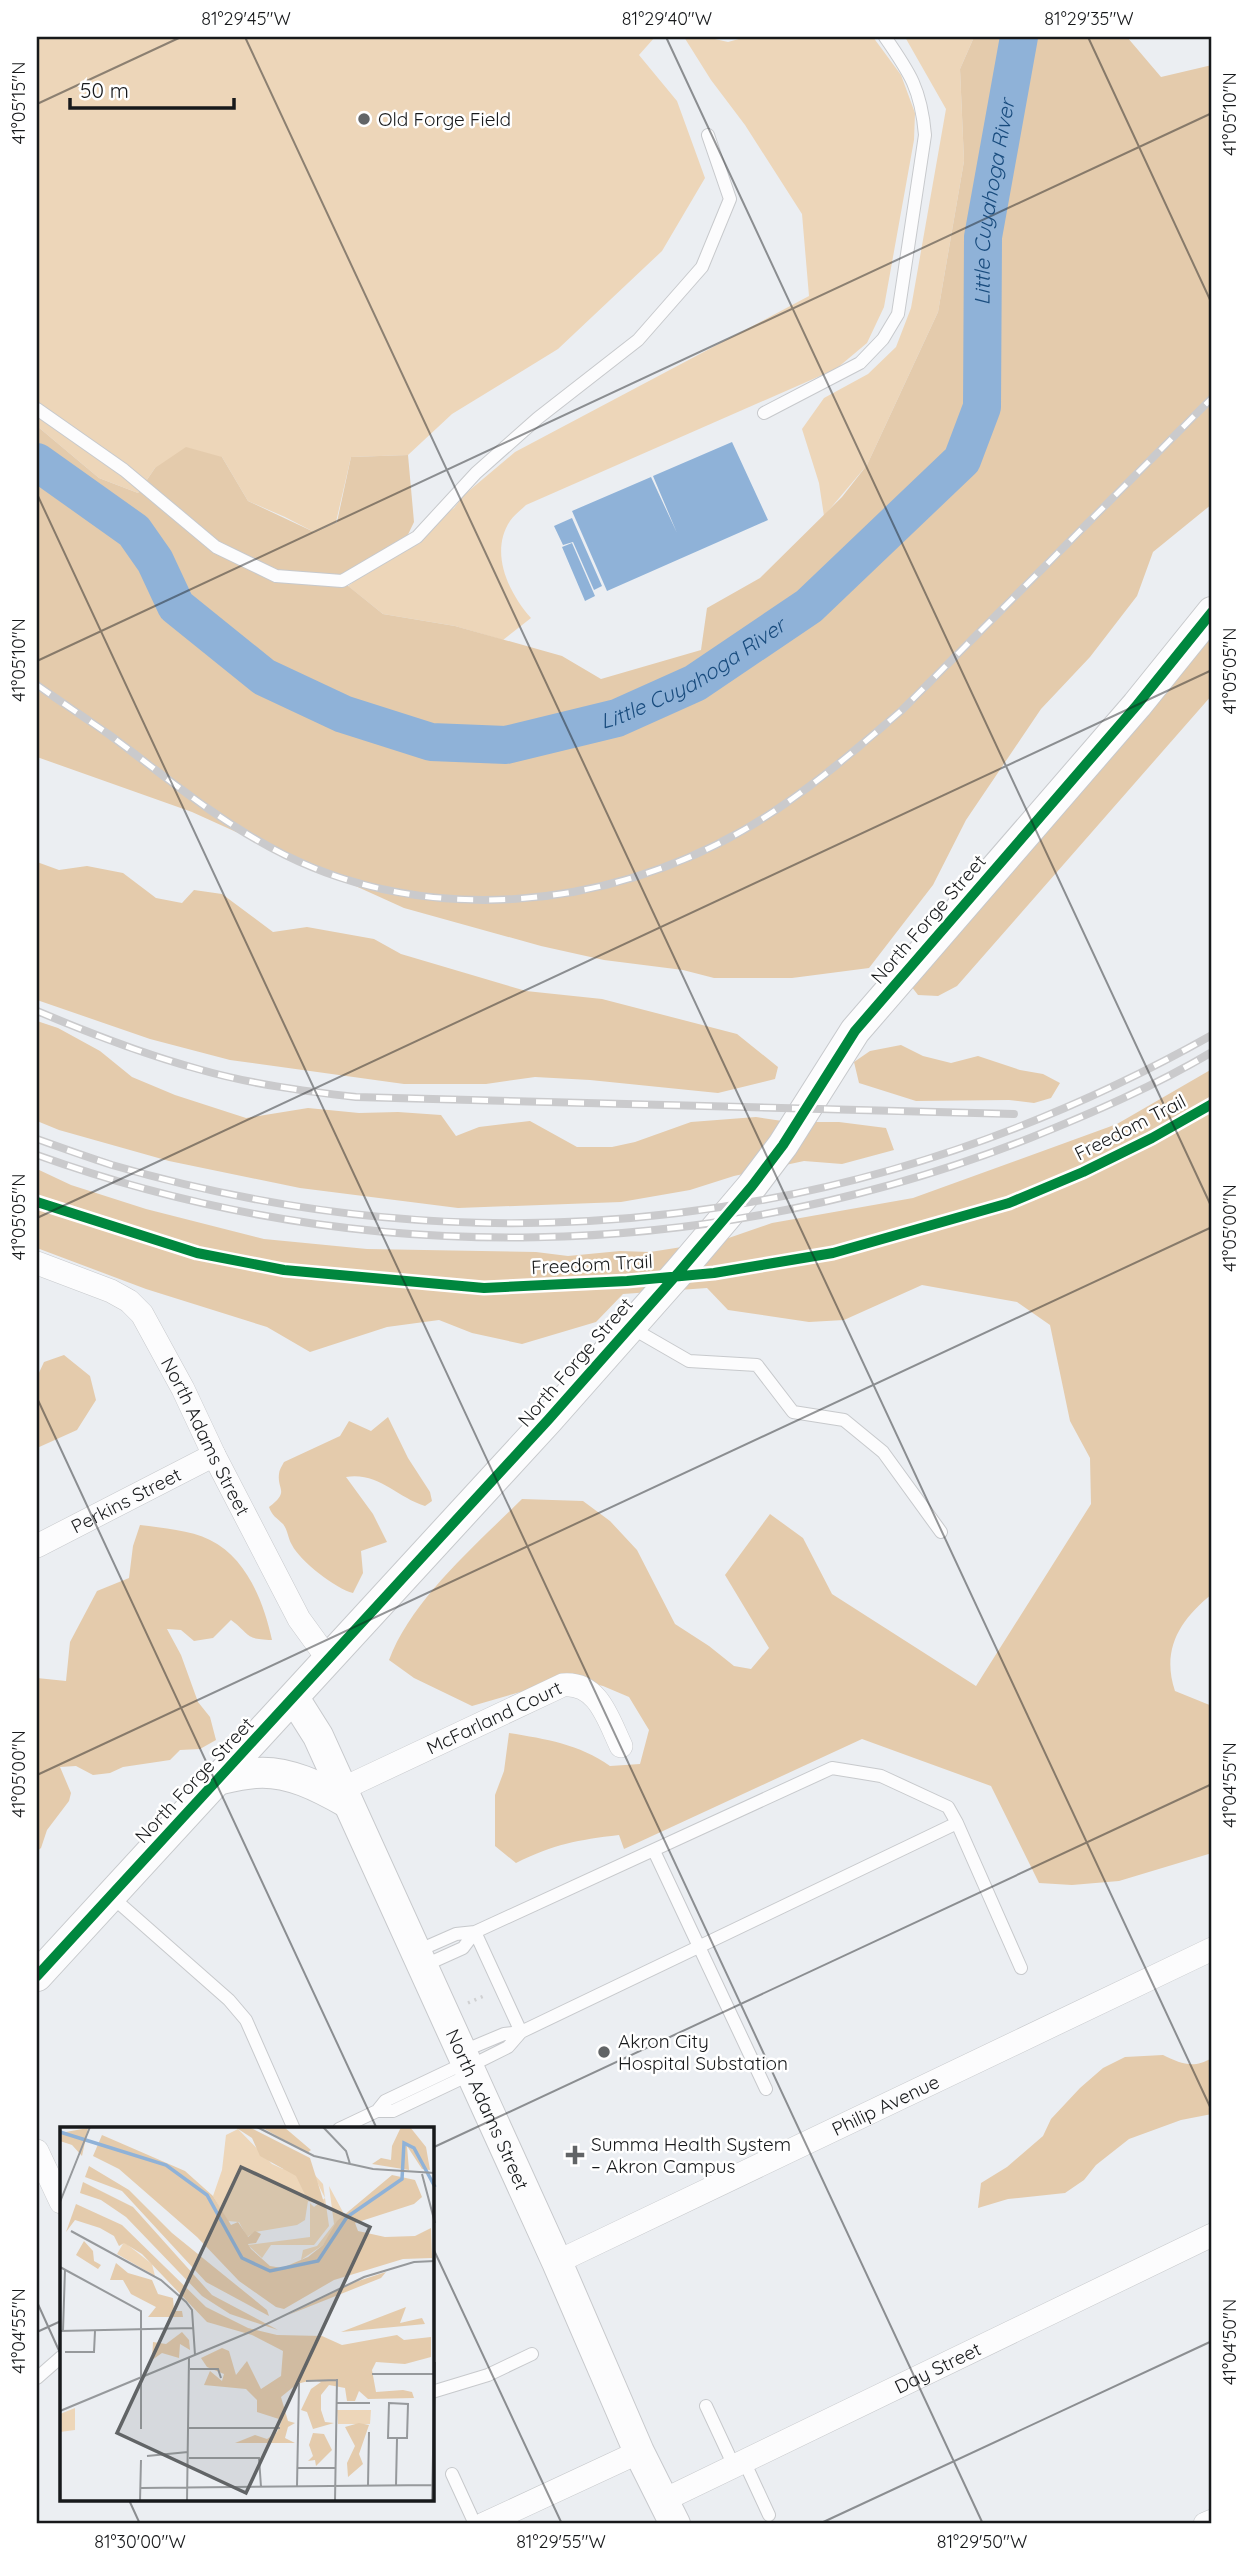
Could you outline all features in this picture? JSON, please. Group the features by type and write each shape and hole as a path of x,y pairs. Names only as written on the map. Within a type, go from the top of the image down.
{"street":[{"name":"North Forge Street","path":"37,1976 548,1420 752,1186 783,1145 855,1031 1137,705 1212,612"},
{"name":"North Adams Street","path":"37,1263 111,1291 129,1301 142,1314 183,1388 214,1455 299,1619 328,1659"},
{"name":"Perkins Street","path":"37,1546 214,1455"},
{"name":"McFarland Court","path":"345,1796 563,1685 575,1684 591,1692 603,1707 621,1746"},
{"name":"North Adams Street","path":"294,1698 318,1736 557,2262 639,2452 670,2512"},
{"path":"217,1780 256,1772 277,1773 345,1796"},
{"name":"Philip Avenue","path":"557,2262 1212,1949"},
{"path":"37,2151 60,2200"},
{"name":"Day Street","path":"670,2512 739,2464 1212,2235"},
{"path":"484,2524 639,2452"},
{"path":"1205,2524 1212,2521"}],"lane":[{"path":"764,413 860,363 883,339 898,314 925,135 922,105 909,72 885,37"},
{"path":"37,409 124,470 216,547 276,576 342,582 417,537 476,473 538,418 638,340 702,267 730,199 708,135"},
{"path":"629,1327 689,1361 757,1365 793,1412 844,1420 883,1452 941,1532"},
{"path":"419,1959 463,1948 475,1932 832,1768 881,1776 948,1807 1021,1969"},
{"path":"343,2127 377,2110 393,2111 466,2064 508,2047 521,2032 957,1823"},
{"path":"654,1851 766,2089"},
{"path":"111,1896 229,2000 246,2020 293,2127"},
{"path":"475,1932 521,2032"},
{"path":"434,2391 488,2375 532,2354"},
{"path":"37,2378 60,2358"},
{"path":"706,2406 769,2515"},
{"path":"452,2474 475,2524"}],"path":[{"path":"458,2007 500,1989"}],"shaded area":[{"path":"37,37 655,37 639,55 677,101 705,178 662,251 558,349 452,414 408,455 351,457 336,522 314,532 248,501 222,457 155,468 138,493 99,478 37,426"},
{"path":"684,37 706,37 728,42 746,37 873,37 901,75 915,113 914,140 884,307 867,343 836,369 526,505 512,519 504,533 501,546 504,572 509,585 531,618 503,640 455,626 383,614 348,586 454,508 464,495 515,452 809,296 802,214"},
{"path":"905,37 974,37 960,69 964,161 938,312 867,465 824,516 819,483 802,429 824,398 868,374 896,347 911,308 946,109"},
{"path":"974,37 1127,37 1161,77 1212,65 1212,504 1153,552 1137,596 1090,657 1041,709 966,820 933,885 869,968 792,978 714,978 683,970 604,960 541,946 404,908 192,812 37,757 37,426 99,478 138,493 155,468 186,447 222,457 248,501 314,532 337,522 351,457 408,455 414,522 403,545 342,581 383,614 455,626 562,656 601,679 701,650 707,608 760,578 842,497 867,465 938,312 964,161 960,69"},
{"path":"1212,630 1212,695 957,986 938,996 918,995 911,986"},
{"path":"37,862 59,870 87,866 123,873 156,898 182,903 194,890 222,894 273,932 307,927 374,939 401,954 526,991 602,999 737,1034 778,1067 775,1079 718,1093 535,1077 486,1084 404,1084 230,1060 150,1039 37,1000"},
{"path":"37,1021 58,1028 100,1051 132,1077 175,1095 246,1118 308,1108 359,1113 441,1115 456,1136 479,1127 530,1121 577,1147 612,1147 635,1142 691,1122 756,1117 789,1122 839,1122 886,1128 894,1150 842,1164 804,1161 734,1176 690,1190 621,1202 458,1208 300,1188 169,1161 59,1130 37,1121"},
{"path":"901,1045 923,1056 951,1063 978,1056 1020,1070 1043,1074 1060,1083 1051,1098 1034,1103 1009,1100 916,1101 859,1083 854,1062 870,1051"},
{"path":"1212,1069 1212,1594 1183,1625 1176,1637 1170,1662 1175,1691 1212,1706 1212,1853 1119,1881 1072,1885 1039,1883 991,1786 862,1739 624,1849 619,1835 555,1847 516,1863 495,1846 495,1795 504,1771 509,1733 574,1747 610,1766 640,1764 649,1730 629,1697 603,1686 569,1678 472,1706 414,1678 389,1660 399,1637 429,1594 522,1499 583,1501 610,1521 637,1550 675,1624 734,1666 751,1669 769,1648 725,1575 770,1514 803,1538 832,1594 976,1686 1091,1504 1090,1458 1070,1421 1050,1325 1017,1302 922,1285 844,1320 809,1322 728,1310 707,1288 623,1294 596,1322 522,1344 472,1333 439,1320 387,1327 310,1352 267,1327 146,1289 37,1248 37,1169 71,1185 146,1209 264,1239 367,1249 536,1252 568,1256 620,1251 650,1252 720,1241 772,1223 913,1198 1117,1124"},
{"path":"64,1355 90,1376 96,1400 77,1430 37,1448 37,1377 44,1362"},
{"path":"388,1417 408,1458 430,1492 432,1501 425,1506 368,1478 346,1477 373,1514 387,1542 361,1551 363,1573 353,1593 328,1580 303,1559 291,1543 285,1526 269,1507 281,1494 279,1472 284,1462 340,1436 349,1421 371,1431"},
{"path":"140,1525 194,1534 223,1548 244,1570 252,1583 272,1640 252,1637 231,1620 213,1638 194,1641 181,1630 167,1629 181,1655 198,1702 210,1717 216,1740 200,1749 180,1750 170,1760 123,1767 110,1773 93,1775 76,1766 60,1767 71,1793 69,1801 47,1830 41,1848 37,1851 37,1678 66,1681 70,1642 97,1591 129,1578 133,1546"},
{"path":"1163,2055 1188,2064 1212,2058 1212,2114 1181,2120 1129,2139 1096,2165 1084,2180 1065,2193 1008,2199 978,2208 981,2183 1007,2167 1043,2136 1051,2119 1103,2068 1125,2057"}],"water":[{"path":"732,442 768,520 607,591 572,511 651,477 677,533 653,476"},
{"path":"572,518 602,586 594,590 573,542 563,545 554,526"},
{"path":"572,543 595,596 585,601 562,547"}],"waterway":[{"name":"Little Cuyahoga River","path":"37,462 134,531 155,561 176,606 264,677 343,714 431,742 506,745 617,718 695,683 809,606 962,460 982,407 983,237 1019,37"}],"railway":[{"path":"37,685 239,829 285,855 340,878 397,892 456,899 516,899 575,892 633,878 689,857 742,831 805,790 844,759 902,710 1212,398"},
{"path":"37,1011 116,1043 198,1069 237,1079 356,1097 1014,1114"},
{"path":"37,1139 112,1165 254,1199 395,1218 536,1223 676,1213 814,1190 949,1152 1082,1100 1212,1035"},
{"path":"37,1155 160,1193 284,1219 409,1234 535,1237 660,1229 785,1210 908,1180 1077,1119 1146,1088 1212,1052"}],"cycle path":[{"path":"37,1976 548,1420 679,1272 783,1145 855,1031 1137,705 1212,612"},
{"name":"Freedom Trail","path":"37,1202 197,1253 284,1270 484,1288 627,1281 714,1273 833,1253 1009,1203 1083,1172 1212,1104"}],"place":[{"name":"Old Forge Field","path":"364,119"},
{"name":"Akron City Hospital Substation","path":"604,2052"},
{"name":"Summa Health System – Akron Campus","path":"575,2155"}]}
